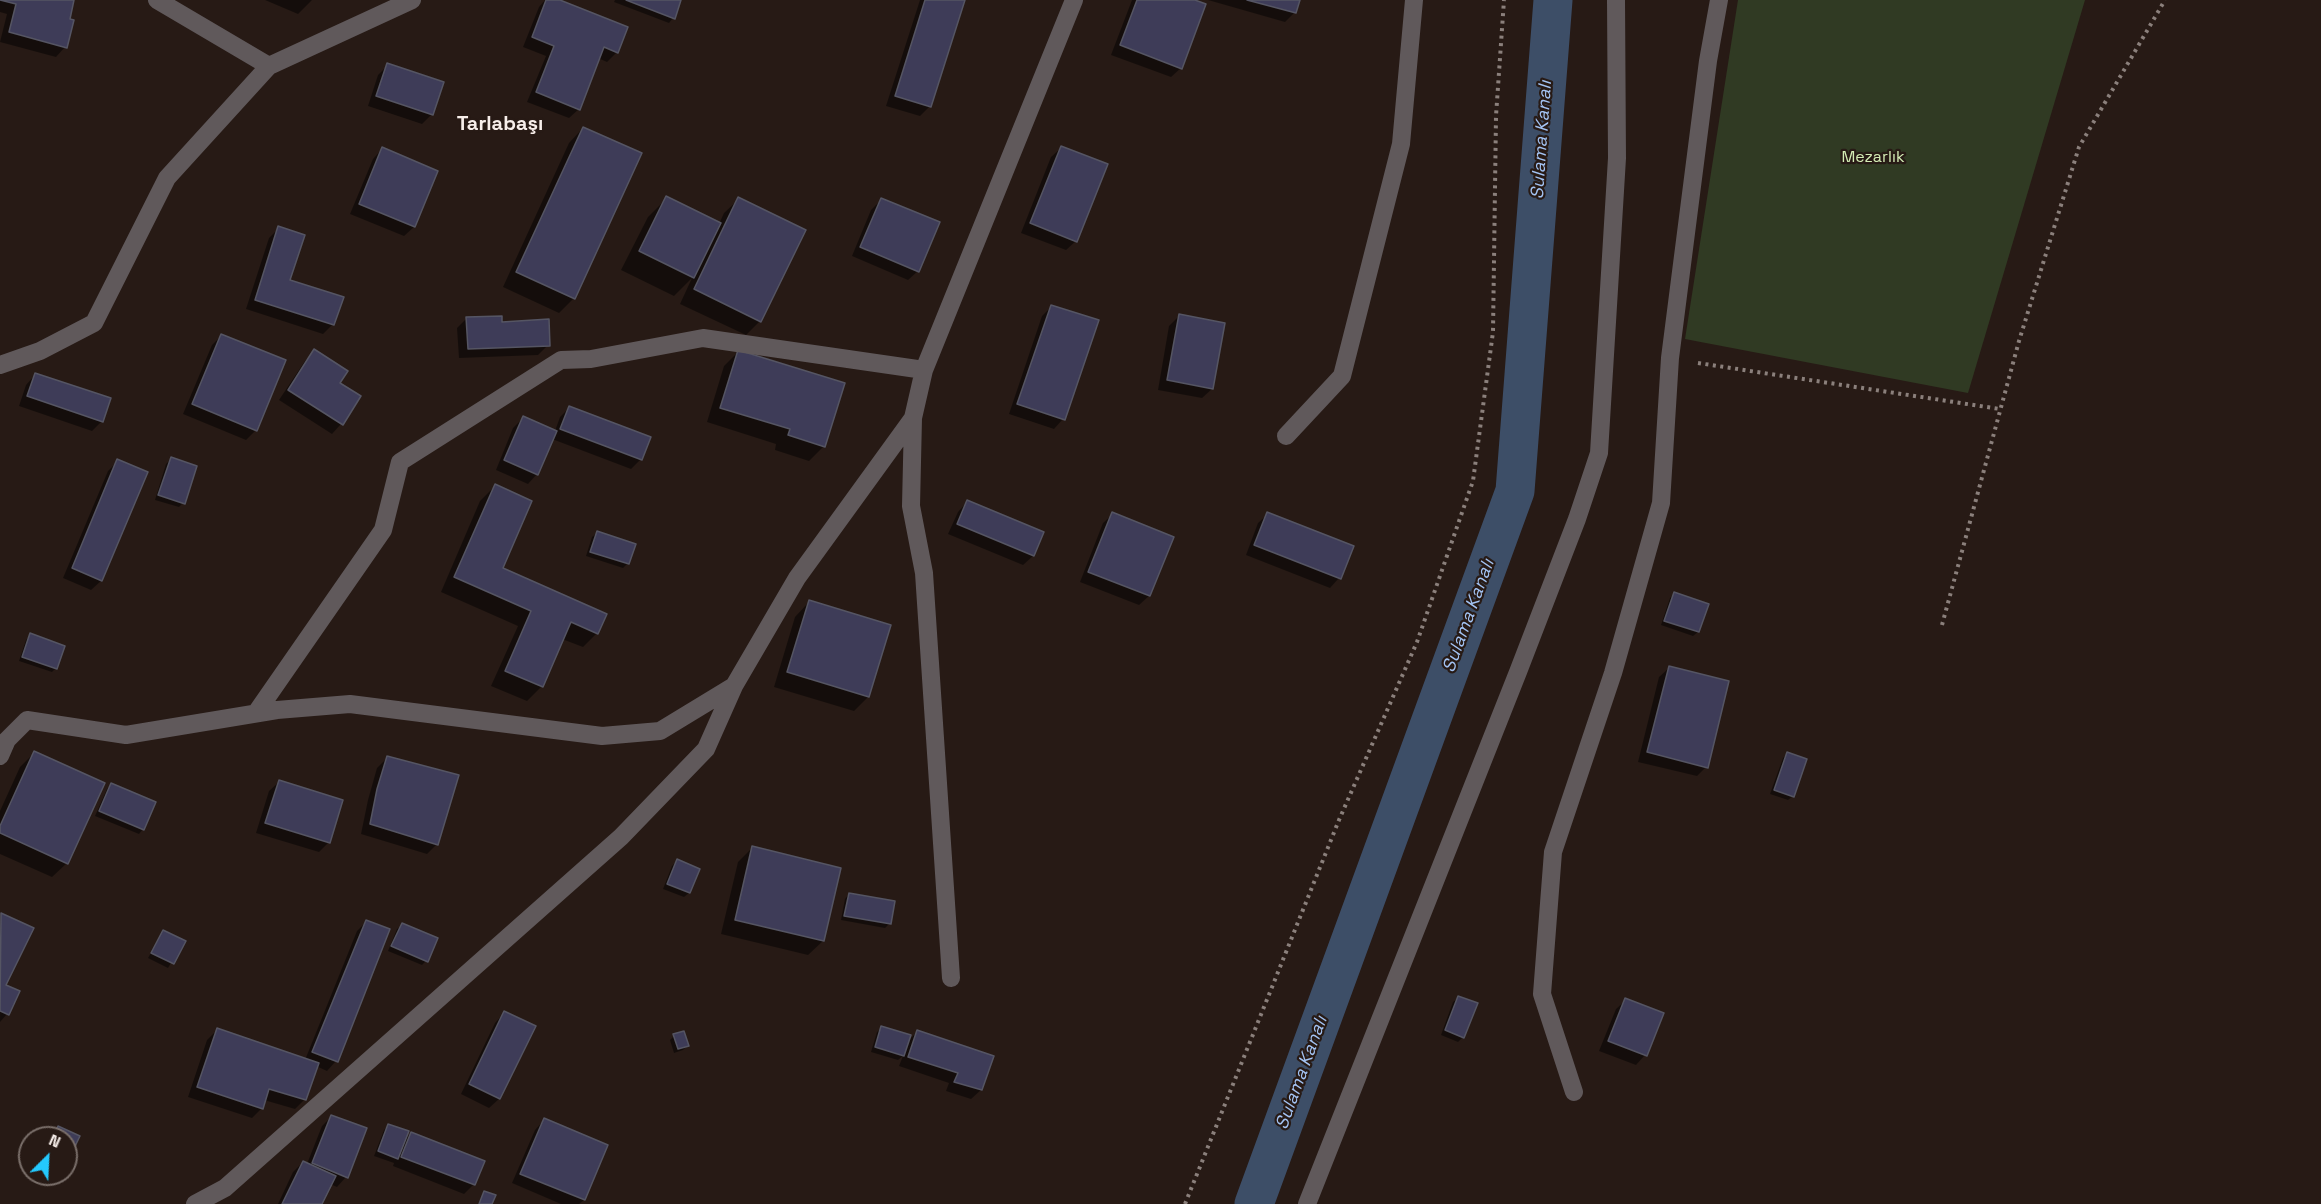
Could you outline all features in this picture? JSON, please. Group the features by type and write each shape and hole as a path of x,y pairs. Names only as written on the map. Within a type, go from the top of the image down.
{"street":[{"path":"157,0 269,66"},
{"path":"0,366 40,351 94,323 167,178 269,66 412,0"},
{"path":"951,978 924,573 910,506 913,418 924,370 1074,0"},
{"path":"1286,435 1342,376 1401,144 1414,0"},
{"path":"1307,1204 1518,672 1577,519 1599,453 1617,158 1616,0"},
{"path":"1574,1092 1542,994 1553,852 1613,673 1660,503 1670,358 1708,61 1719,0"},
{"path":"256,713 384,530 400,462 561,360 591,359 702,338 924,370"},
{"path":"195,1204 225,1188 621,837 706,749 734,687 797,578 913,418"},
{"path":"0,756 7,740 27,720 126,735 256,713 350,704 602,736 660,731 734,687"}],"path":[{"path":"1185,1204 1339,820 1417,642 1473,481 1493,332 1496,116 1503,0"},
{"path":"1942,624 2019,341 2079,147 2165,0"},
{"path":"1670,358 2000,409"}],"green space":[{"name":"Mezarlık","path":"1738,0 2085,0 1968,393 1685,339"}],"building":[{"path":"0,0 74,0 70,19 74,20 67,48 9,32 16,4"},
{"path":"546,0 560,0 628,27 618,53 604,47 580,110 536,92 554,46 532,37"},
{"path":"626,0 681,0 675,19"},
{"path":"925,0 965,0 931,107 895,96"},
{"path":"1137,0 1195,0 1206,4 1182,69 1120,45"},
{"path":"1247,0 1300,0 1296,13"},
{"path":"387,63 444,82 433,115 376,96"},
{"path":"583,127 642,153 575,299 516,272"},
{"path":"1061,146 1108,164 1077,242 1030,223"},
{"path":"382,147 438,171 415,227 359,204"},
{"path":"666,196 721,223 694,278 639,251"},
{"path":"738,197 806,230 761,322 694,289"},
{"path":"881,198 940,222 919,272 860,247"},
{"path":"278,226 305,235 290,280 344,297 334,325 255,300"},
{"path":"1051,305 1099,320 1065,420 1017,404"},
{"path":"1179,314 1225,323 1213,389 1167,380"},
{"path":"502,316 502,322 549,319 550,346 468,349 466,317"},
{"path":"221,334 286,360 257,431 192,404"},
{"path":"314,349 348,371 340,383 361,396 343,425 288,390"},
{"path":"738,350 845,383 825,447 788,435 790,429 720,408"},
{"path":"35,373 111,398 103,422 27,396"},
{"path":"569,406 651,437 642,460 560,429"},
{"path":"523,416 557,431 538,475 504,460"},
{"path":"171,457 197,466 185,504 158,495"},
{"path":"117,459 148,472 102,581 72,568"},
{"path":"495,484 532,501 503,568 607,614 598,634 571,622 543,687 505,671 531,611 454,577"},
{"path":"967,500 1044,532 1034,556 957,524"},
{"path":"1112,512 1174,537 1150,596 1088,572"},
{"path":"1267,512 1354,546 1341,579 1254,545"},
{"path":"597,531 636,544 629,564 590,552"},
{"path":"1674,592 1709,604 1699,632 1664,621"},
{"path":"809,600 891,625 869,697 787,672"},
{"path":"30,633 65,646 57,669 22,657"},
{"path":"1669,666 1729,681 1708,768 1647,752"},
{"path":"34,751 105,783 68,864 0,833 0,826"},
{"path":"1787,752 1807,759 1794,797 1774,790"},
{"path":"387,756 459,775 438,845 370,824"},
{"path":"279,780 343,800 330,843 265,823"},
{"path":"111,783 156,802 144,830 99,811"},
{"path":"752,846 841,868 824,941 735,920"},
{"path":"677,859 700,869 690,893 667,884"},
{"path":"849,893 895,901 891,924 844,916"},
{"path":"1,913 34,928 6,985 20,991 9,1015 0,1011"},
{"path":"366,920 390,929 338,1062 312,1052"},
{"path":"402,923 438,938 428,962 391,946"},
{"path":"163,930 186,941 174,964 151,953"},
{"path":"1458,996 1478,1003 1464,1038 1445,1030"},
{"path":"1625,998 1664,1013 1647,1056 1608,1041"},
{"path":"504,1011 536,1026 500,1099 469,1084"},
{"path":"881,1026 911,1035 904,1056 875,1047"},
{"path":"217,1028 319,1063 306,1100 269,1089 263,1109 197,1087"},
{"path":"917,1030 994,1056 982,1090 954,1082 958,1073 908,1057"},
{"path":"684,1031 689,1046 678,1049 673,1034"},
{"path":"331,1115 367,1128 348,1178 312,1163"},
{"path":"544,1118 608,1145 585,1200 520,1174"},
{"path":"388,1124 409,1131 398,1159 378,1151"},
{"path":"411,1132 485,1161 475,1185 401,1157"},
{"path":"303,1161 336,1176 322,1204 282,1204"},
{"path":"484,1191 496,1195 492,1204 479,1204"}],"waterway":[{"name":"Sulama Kanalı","path":"1254,1204 1515,491 1553,0"}],"district":[{"name":"Tarlabaşı","path":"500,125"}]}
